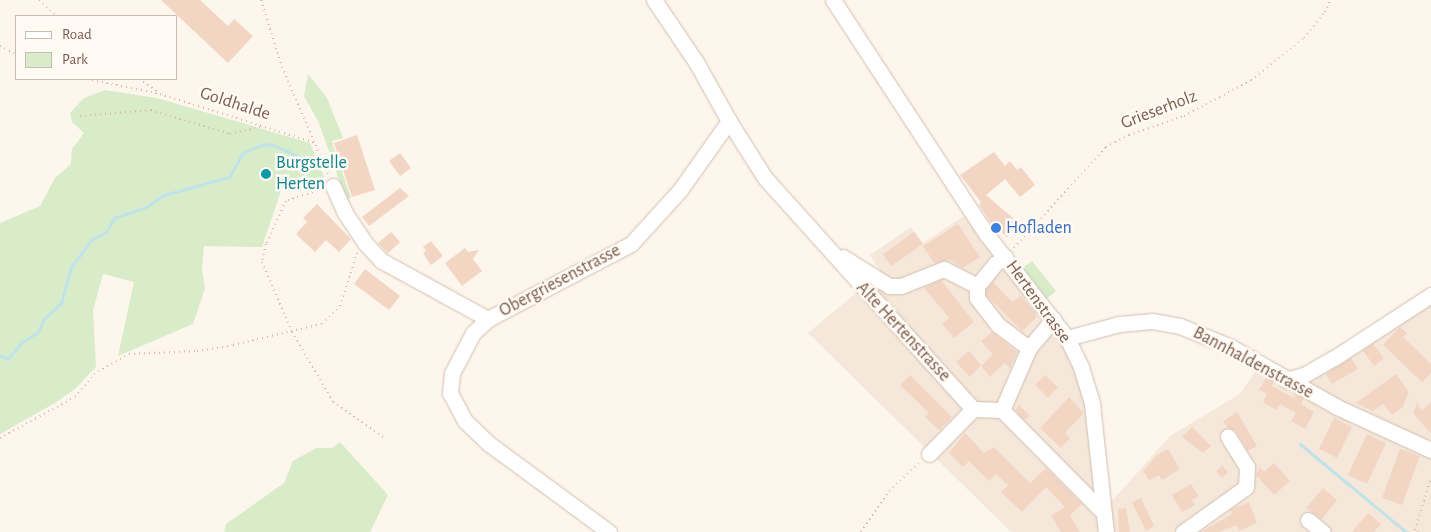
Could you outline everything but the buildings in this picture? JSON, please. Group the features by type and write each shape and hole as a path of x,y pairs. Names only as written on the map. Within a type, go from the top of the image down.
{"street":[{"path":"654,0 696,62 729,120"},
{"name":"Hertenstrasse","path":"833,0 970,209 1067,338 1082,367 1092,404 1102,511 1106,532"},
{"name":"Alte Hertenstrasse","path":"729,120 765,178 815,237 973,409"},
{"name":"Obergriesenstrasse","path":"608,532 489,444 465,421 450,393 452,373 473,333 488,319 632,244 680,190 729,120"},
{"path":"333,186 345,213 365,243 382,261 405,276 488,319"},
{"path":"815,237 885,284 900,286 944,269 977,286"},
{"path":"1005,257 995,264 977,286 977,298 998,325 1029,348"},
{"path":"1286,380 1304,375 1334,358 1431,295"},
{"path":"1002,410 1029,348 1053,319"},
{"name":"Bannhaldenstrasse","path":"1067,338 1119,324 1152,321 1180,326 1231,348 1286,380 1431,450"},
{"path":"929,454 973,409 1002,410 1102,511"},
{"path":"1184,532 1246,487 1247,467 1228,436"},
{"path":"1308,520 1323,532"}],"path":[{"path":"39,0 55,15"},
{"path":"261,0 282,67 333,186 300,194 286,201 266,244 262,262 292,332 334,402 385,438"},
{"name":"Grieserholz","path":"1005,257 1106,147 1129,135 1184,116 1251,80 1304,38 1325,12 1330,0"},
{"path":"0,46 15,54"},
{"name":"Goldhalde","path":"92,80 160,94 315,143"},
{"path":"140,80 160,94"},
{"path":"80,116 151,110 230,134 262,126"},
{"path":"0,438 75,397 94,374 129,354 197,351 322,324 336,314 353,258 365,243"},
{"path":"861,532 889,491 929,454"},
{"path":"1418,532 1415,530 1431,477"}],"shaded area":[{"path":"964,216 1005,257 1081,367 1103,511 1170,436 1240,394 1260,364 1286,380 1431,295 1431,532 1011,532 808,333 881,272 870,255 911,227 923,243"}],"green space":[{"path":"308,74 327,98 343,138 332,141 351,198 346,200 319,123 304,96"},
{"path":"105,90 157,98 310,143 324,177 282,188 262,247 204,246 202,269 205,288 193,324 118,356 134,282 103,274 93,310 96,367 75,389 55,403 0,434 0,223 40,206 55,178 71,164 72,149 84,133 72,122 70,113 84,98"},
{"path":"1032,261 1056,291 1045,300 1021,269"},
{"path":"340,442 388,495 370,532 224,532 226,524 284,483 293,461 316,448 332,448"}],"waterway":[{"path":"0,355 8,359 22,342 38,332 43,320 61,303 71,267 91,240 106,232 114,218 146,207 164,195 229,177 243,153 263,144 273,145 306,160"},
{"path":"1300,444 1406,532"}],"place":[{"name":"Burgstelle Herten","path":"266,174"},
{"name":"Hofladen","path":"996,228"}]}
